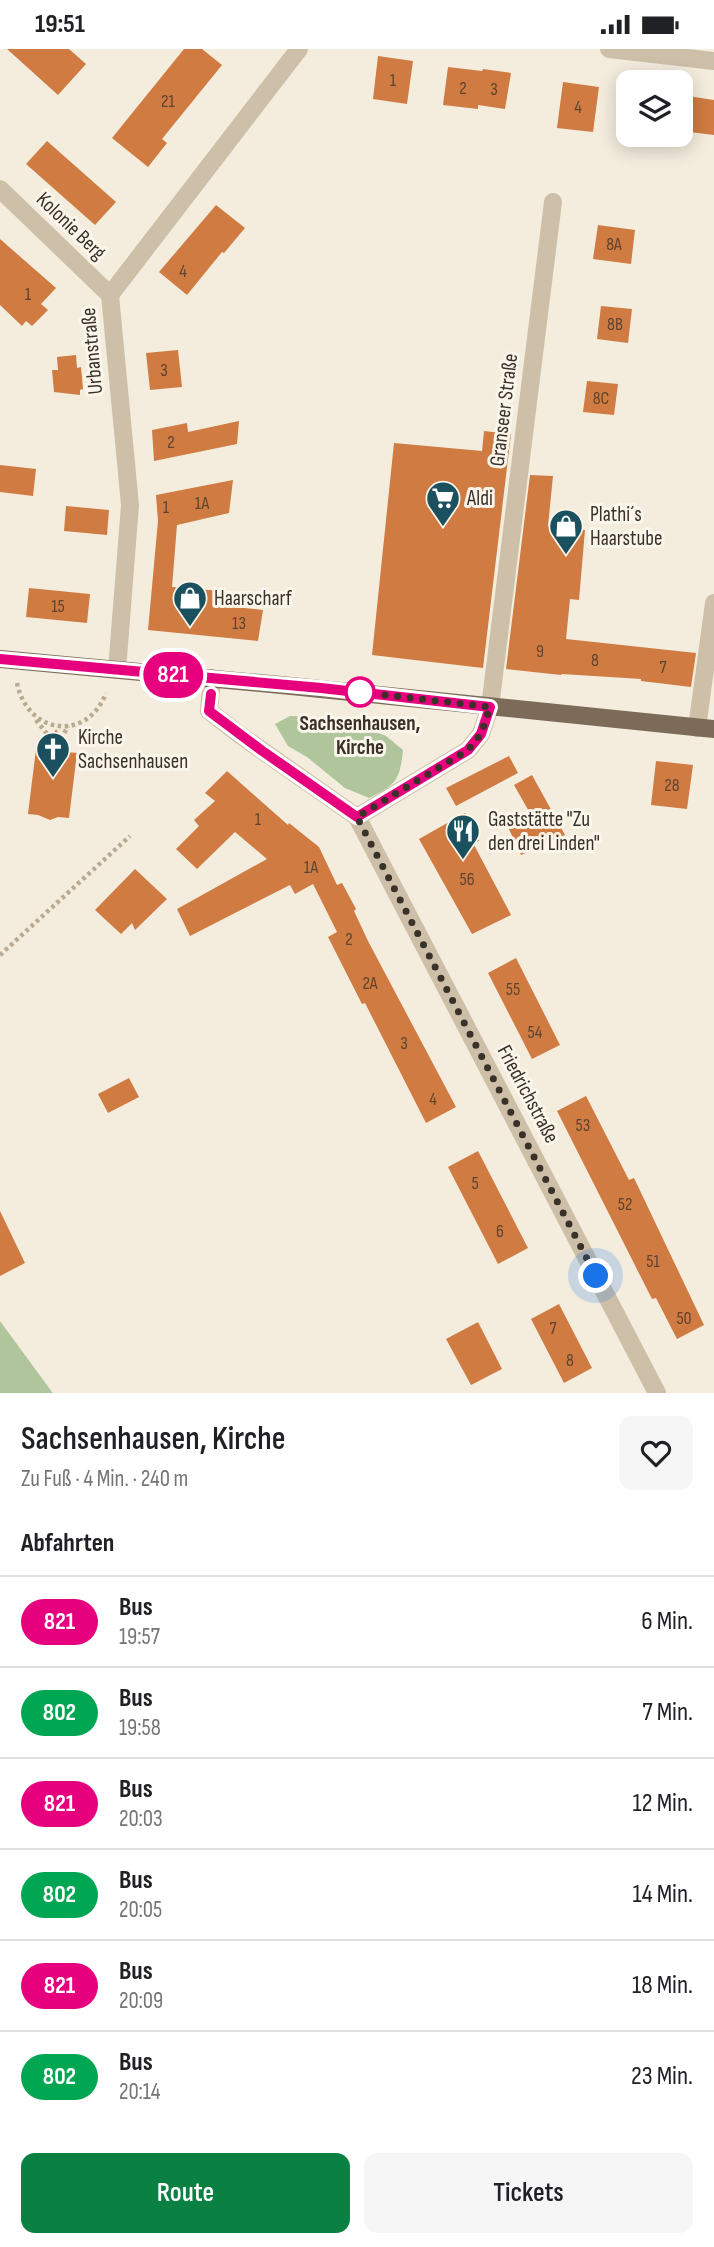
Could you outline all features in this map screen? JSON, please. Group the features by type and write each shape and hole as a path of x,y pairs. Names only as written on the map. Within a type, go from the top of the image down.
{"main road":[{"path":"0,659 705,728"}],"street":[{"name":"Urbanstraße","path":"117,670 130,505 110,295 299,49"},
{"path":"609,49 714,61"},
{"name":"Kolonie Berg","path":"0,189 110,295"},
{"name":"Granseer Straße","path":"490,707 553,202"},
{"path":"705,728 714,603"},
{"name":"Friedrichstraße","path":"212,678 209,711 357,817 657,1393"},
{"path":"357,817 468,750 481,734 490,707"}],"path":[{"path":"17,683 25,707 51,739"},
{"path":"33,716 44,723 68,726 89,718 97,710 106,693"},
{"path":"61,739 68,726"},
{"path":"0,955 130,836"}],"green space":[{"path":"290,716 317,717 386,736 403,750 398,775 391,785 369,798 345,788 307,757 288,746 275,724"},
{"path":"0,1321 52,1392 53,1393 0,1393"}],"building":[{"path":"7,49 69,49 86,64 58,95"},
{"path":"184,49 202,49 222,65 162,139 167,143 148,167 112,138"},
{"path":"378,56 413,61 407,104 373,99"},
{"path":"448,67 511,73 505,109 478,105 478,109 443,105"},
{"path":"563,82 599,87 593,132 557,128"},
{"path":"693,97 714,100 714,135 693,132"},
{"path":"47,141 116,202 95,225 26,164"},
{"path":"216,205 245,228 187,295 159,272"},
{"path":"598,225 635,230 631,264 593,259"},
{"path":"0,239 56,288 41,304 48,310 32,326 26,321 22,326 0,305"},
{"path":"601,306 632,309 628,343 597,339"},
{"path":"178,350 182,387 150,390 146,353"},
{"path":"76,355 77,368 81,367 83,389 80,390 80,395 54,392 52,370 58,370 57,357"},
{"path":"587,381 618,384 614,415 583,412"},
{"path":"239,421 237,444 154,461 152,430 187,423 188,432"},
{"name":"Aldi","path":"484,431 511,434 483,668 372,655 394,443 482,451"},
{"path":"0,465 36,469 33,496 0,492"},
{"path":"530,475 553,476 548,526 585,530 579,600 570,599 566,639 696,653 691,687 641,679 506,669"},
{"path":"233,480 229,513 177,525 172,587 221,591 219,605 263,610 258,641 148,630 158,521 156,495"},
{"path":"66,506 109,510 107,535 64,531"},
{"path":"29,588 90,594 87,623 26,617"},
{"name":"Kirche Sachsenhausen","path":"56,729 66,752 77,753 69,818 58,817 50,820 28,814 36,749 46,750 46,742 50,742"},
{"path":"509,756 518,773 456,806 446,788"},
{"path":"656,761 693,765 687,809 651,805"},
{"path":"227,771 288,825 289,823 319,847 337,885 342,883 356,909 354,911 368,941 456,1107 426,1123 328,937 337,932 313,884 295,894 290,885 190,936 177,909 267,859 235,832 197,869 176,849 199,826 194,820 215,801 205,793"},
{"path":"532,775 565,835 521,855 508,827 531,815 514,785"},
{"path":"465,813 479,841 473,843 511,915 472,934 419,839"},
{"path":"135,869 167,899 135,930 132,923 121,934 95,910"},
{"path":"516,958 560,1045 532,1059 488,973"},
{"path":"129,1078 139,1097 108,1113 98,1094"},
{"path":"586,1096 629,1180 634,1178 704,1325 677,1339 656,1298 652,1299 557,1111"},
{"path":"478,1151 528,1248 498,1264 448,1167"},
{"path":"0,1211 25,1263 0,1276"},
{"path":"559,1304 592,1368 564,1383 531,1319"},
{"path":"478,1322 502,1369 471,1385 446,1339"}],"bus line":[{"name":"821","path":"0,659 321,688 490,707 481,734 468,750 357,817 209,711 211,694"}],"place":[{"name":"Aldi","path":"443,528"},
{"name":"Plathi´s Haarstube","path":"566,556"},
{"name":"Haarscharf","path":"190,628"},
{"name":"Sachsenhausen, Kirche","path":"360,692"},
{"name":"Kirche Sachsenhausen","path":"53,779"},
{"name":"Gaststätte \"Zu den drei Linden\"","path":"463,861"}],"route":[{"path":"360,692 490,707 481,734 468,750 357,817 596,1276"}]}
